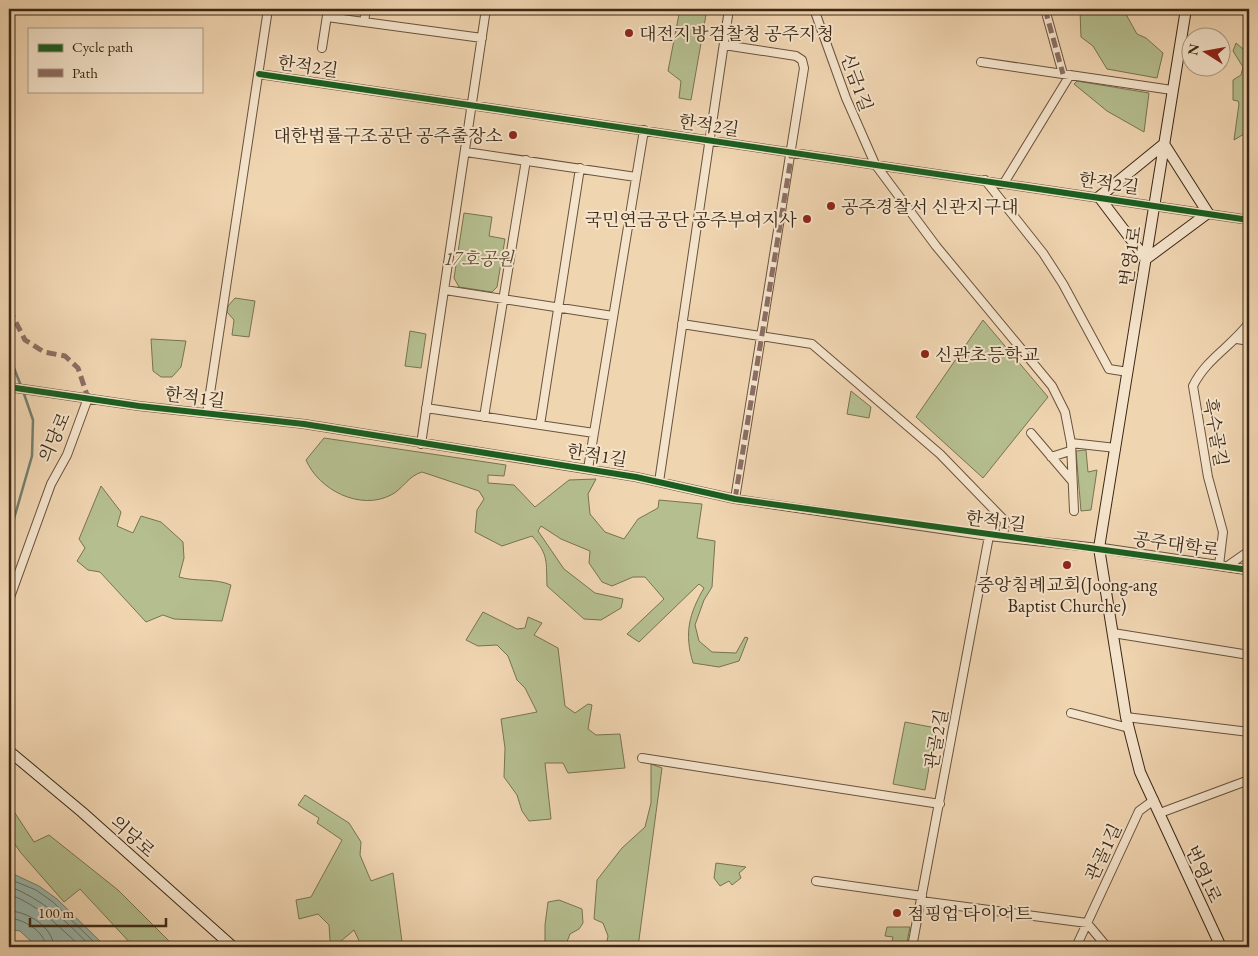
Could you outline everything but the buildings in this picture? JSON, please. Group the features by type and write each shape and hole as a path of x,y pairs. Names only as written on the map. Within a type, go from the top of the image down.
{"main road":[{"name":"번영1로","path":"1186,9 1099,548 1126,717 1140,772 1222,947"},
{"path":"1164,144 1208,213 1146,259 1100,197 1164,144"},
{"name":"의당로","path":"9,751 233,947"}],"street":[{"name":"한적2길","path":"207,413 268,9"},
{"path":"364,22 366,9"},
{"path":"421,444 486,9"},
{"name":"한적2길","path":"659,482 729,9"},
{"name":"신금1길","path":"814,9 846,98 875,164"},
{"path":"1004,183 1067,74 1045,9"},
{"name":"한적2길","path":"322,48 327,13 364,22 482,38"},
{"path":"724,45 796,56 802,60 804,68 763,336 735,499"},
{"path":"981,62 1172,90"},
{"name":"한적2길","path":"258,74 1249,220"},
{"path":"588,468 644,130"},
{"path":"466,152 636,177"},
{"path":"484,416 526,160"},
{"path":"875,164 936,246 1052,386 1065,412 1071,447 1074,511"},
{"path":"540,425 580,168"},
{"path":"985,180 1043,253 1063,284 1109,369 1128,372"},
{"path":"445,290 613,316"},
{"name":"흑수골길","path":"1223,566 1223,532 1208,477 1193,386 1209,362 1237,339 1249,323"},
{"path":"682,324 763,336"},
{"name":"한적1길","path":"763,336 812,344 855,380 940,454 1005,521 1003,537"},
{"path":"1237,339 1249,341"},
{"name":"한적1길","path":"9,387 304,424 421,444 588,468 735,499 989,536 1099,548"},
{"name":"의당로","path":"9,600 50,484 66,455 88,398"},
{"path":"426,408 594,433"},
{"path":"1030,433 1072,481"},
{"path":"1051,457 1071,447 1116,448"},
{"name":"관골2길","path":"912,947 989,536"},
{"name":"공주대학로","path":"1099,548 1249,570"},
{"name":"공주대학로","path":"1223,566 1249,551"},
{"path":"1113,633 1249,655"},
{"path":"1071,713 1129,728"},
{"path":"1126,717 1249,732"},
{"path":"642,758 940,804"},
{"path":"1160,813 1249,780"},
{"name":"관골1길","path":"1076,947 1139,811 1154,800"},
{"path":"816,881 1087,922 1107,947"}],"green space":[{"path":"680,9 707,9 691,100 679,98 681,81 668,71"},
{"path":"1077,9 1123,9 1137,34 1146,38 1163,53 1157,78 1107,69 1093,46 1081,37 1080,11"},
{"path":"1236,43 1249,54 1249,131 1234,140 1239,104 1238,101 1233,100 1233,80 1241,75 1243,67 1233,51"},
{"path":"1077,81 1149,93 1144,132 1107,111 1074,84"},
{"name":"17호공원","path":"464,213 492,217 489,236 505,239 497,287 492,292 459,287 454,278"},
{"path":"235,298 255,301 249,337 232,335 234,320 227,312 228,306"},
{"path":"983,320 1048,397 983,478 916,417"},
{"path":"410,331 426,334 421,368 405,366"},
{"path":"151,339 186,341 181,367 172,377 161,377 153,371"},
{"path":"851,391 871,407 869,418 847,414"},
{"path":"324,438 506,465 504,476 488,475 488,483 514,485 535,507 569,480 596,479 588,494 590,514 605,532 624,539 638,519 658,508 659,500 702,504 697,538 715,541 712,587 704,600 695,625 699,641 712,652 736,653 745,637 748,638 739,661 719,667 693,663 690,652 689,633 695,606 704,588 699,584 639,642 627,634 664,599 645,577 633,577 612,586 602,582 589,563 590,551 561,539 541,526 538,531 564,569 595,593 623,599 621,608 601,620 584,619 547,586 546,559 532,536 502,546 475,532 477,510 484,499 479,491 422,472 413,476 391,495 379,499 354,499 342,495 320,480 306,460"},
{"path":"1086,450 1088,472 1097,470 1091,510 1081,511 1076,451"},
{"path":"101,486 121,512 117,526 133,533 141,516 161,522 183,542 184,558 179,577 231,585 222,621 174,619 163,615 146,622 100,572 88,570 77,561 85,548 79,539"},
{"path":"483,612 517,629 525,628 528,617 542,623 534,635 558,648 565,706 575,713 588,704 592,705 588,729 596,735 620,734 625,768 568,773 563,763 545,763 551,819 529,821 522,811 517,795 504,777 505,748 501,719 537,712 525,688 517,680 508,656 497,645 478,646 466,640"},
{"path":"905,722 936,728 925,790 893,784"},
{"path":"651,764 662,768 638,947 606,947 608,936 603,923 594,919 597,880 622,848 645,827 651,803"},
{"path":"305,795 349,823 361,842 360,855 371,881 393,873 402,942 392,947 362,947 354,930 334,947 330,940 329,925 318,914 299,919 296,900 311,897 342,840 317,823 319,818 298,805"},
{"path":"9,804 34,842 49,835 118,890 175,947 134,947 80,889 64,902 21,853 9,836"},
{"path":"716,863 746,867 739,873 741,878 732,885 729,881 720,886 714,878"},
{"path":"559,900 582,909 583,923 579,929 570,934 565,947 545,947 548,902"},
{"path":"887,927 910,927 906,947 891,947 893,937 885,936"}],"water":[{"path":"9,872 39,886 57,899 106,947 37,947 20,931 9,929"}],"waterway":[{"path":"9,355 21,386"},
{"path":"9,536 32,456 33,420 23,391"}],"marked path":[{"path":"1045,9 1063,74"},
{"path":"735,499 792,152"},
{"path":"9,309 25,340 44,352 65,356 78,368 88,398"}],"cycle path":[{"path":"259,74 1249,220"},
{"path":"9,387 139,406 304,424 636,477 735,499 1249,570"}],"place":[{"name":"대전지방검찰청 공주지청","path":"629,33"},
{"name":"대한법률구조공단 공주출장소","path":"513,135"},
{"name":"공주경찰서 신관지구대","path":"831,206"},
{"name":"국민연금공단 공주부여지사","path":"807,219"},
{"name":"신관초등학교","path":"925,354"},
{"name":"중앙침례교회(Joong-ang Baptist Churche)","path":"1067,565"},
{"name":"점핑업 다이어트","path":"897,913"}]}
